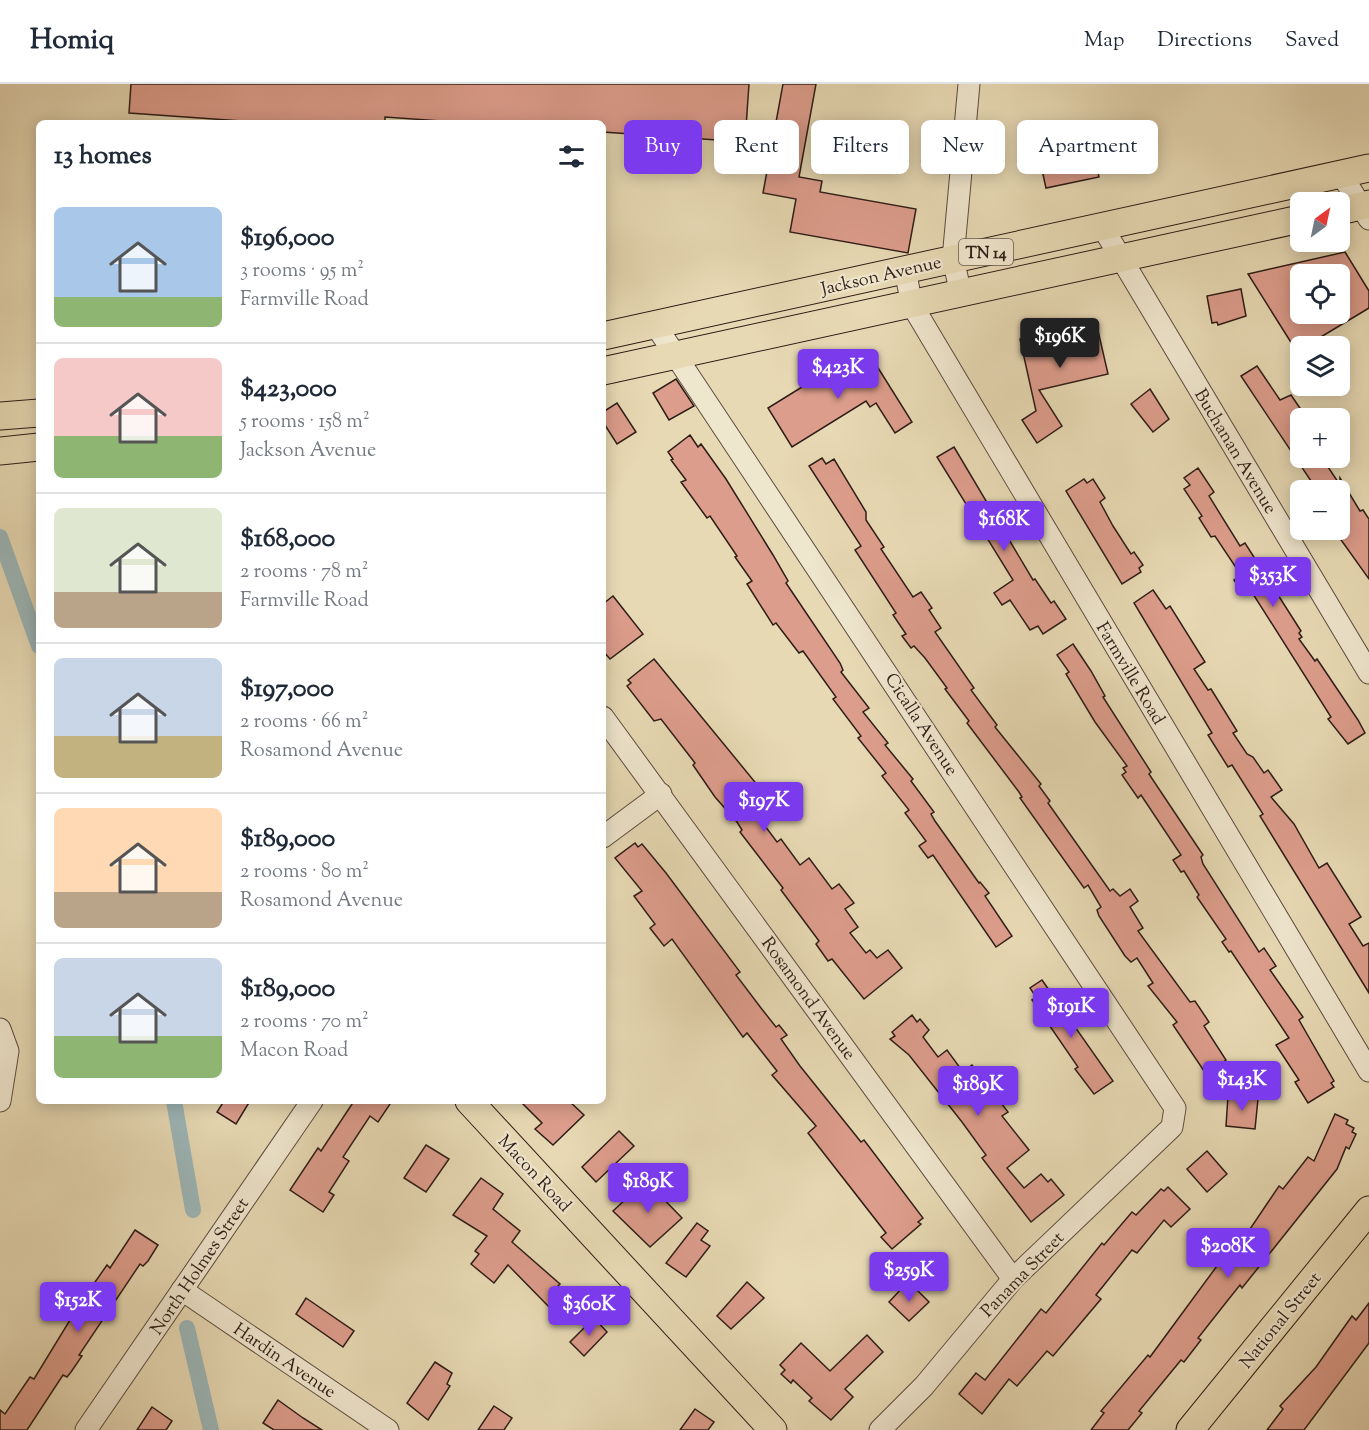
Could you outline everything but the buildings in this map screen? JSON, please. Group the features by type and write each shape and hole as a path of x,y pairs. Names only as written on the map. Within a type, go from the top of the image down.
{"main road":[{"name":"Jackson Avenue","path":"606,335 1369,168"},
{"name":"Jackson Avenue","path":"606,370 1290,221"},
{"path":"0,416 36,412"},
{"name":"Macon Road","path":"472,1104 773,1430"},
{"name":"National Street","path":"1191,1430 1369,1210"}],"street":[{"path":"961,294 953,259 969,84"},
{"path":"1341,174 1360,210"},
{"name":"Buchanan Avenue","path":"1103,228 1369,673"},
{"name":"Farmville Road","path":"905,270 912,305 1369,1071"},
{"name":"Cicalla Avenue","path":"656,326 1175,1108 1172,1126"},
{"name":"Rosamond Avenue","path":"606,721 1013,1279"},
{"path":"606,835 661,794"},
{"path":"0,1029 8,1051 0,1101"},
{"name":"North Holmes Street","path":"86,1430 310,1104"},
{"name":"Panama Street","path":"880,1430 924,1386 1013,1279 1172,1126"},
{"name":"Hardin Avenue","path":"182,1290 388,1430"}],"waterway":[{"path":"0,537 36,638"},
{"path":"175,1104 193,1210"},
{"path":"187,1328 211,1430"}]}
